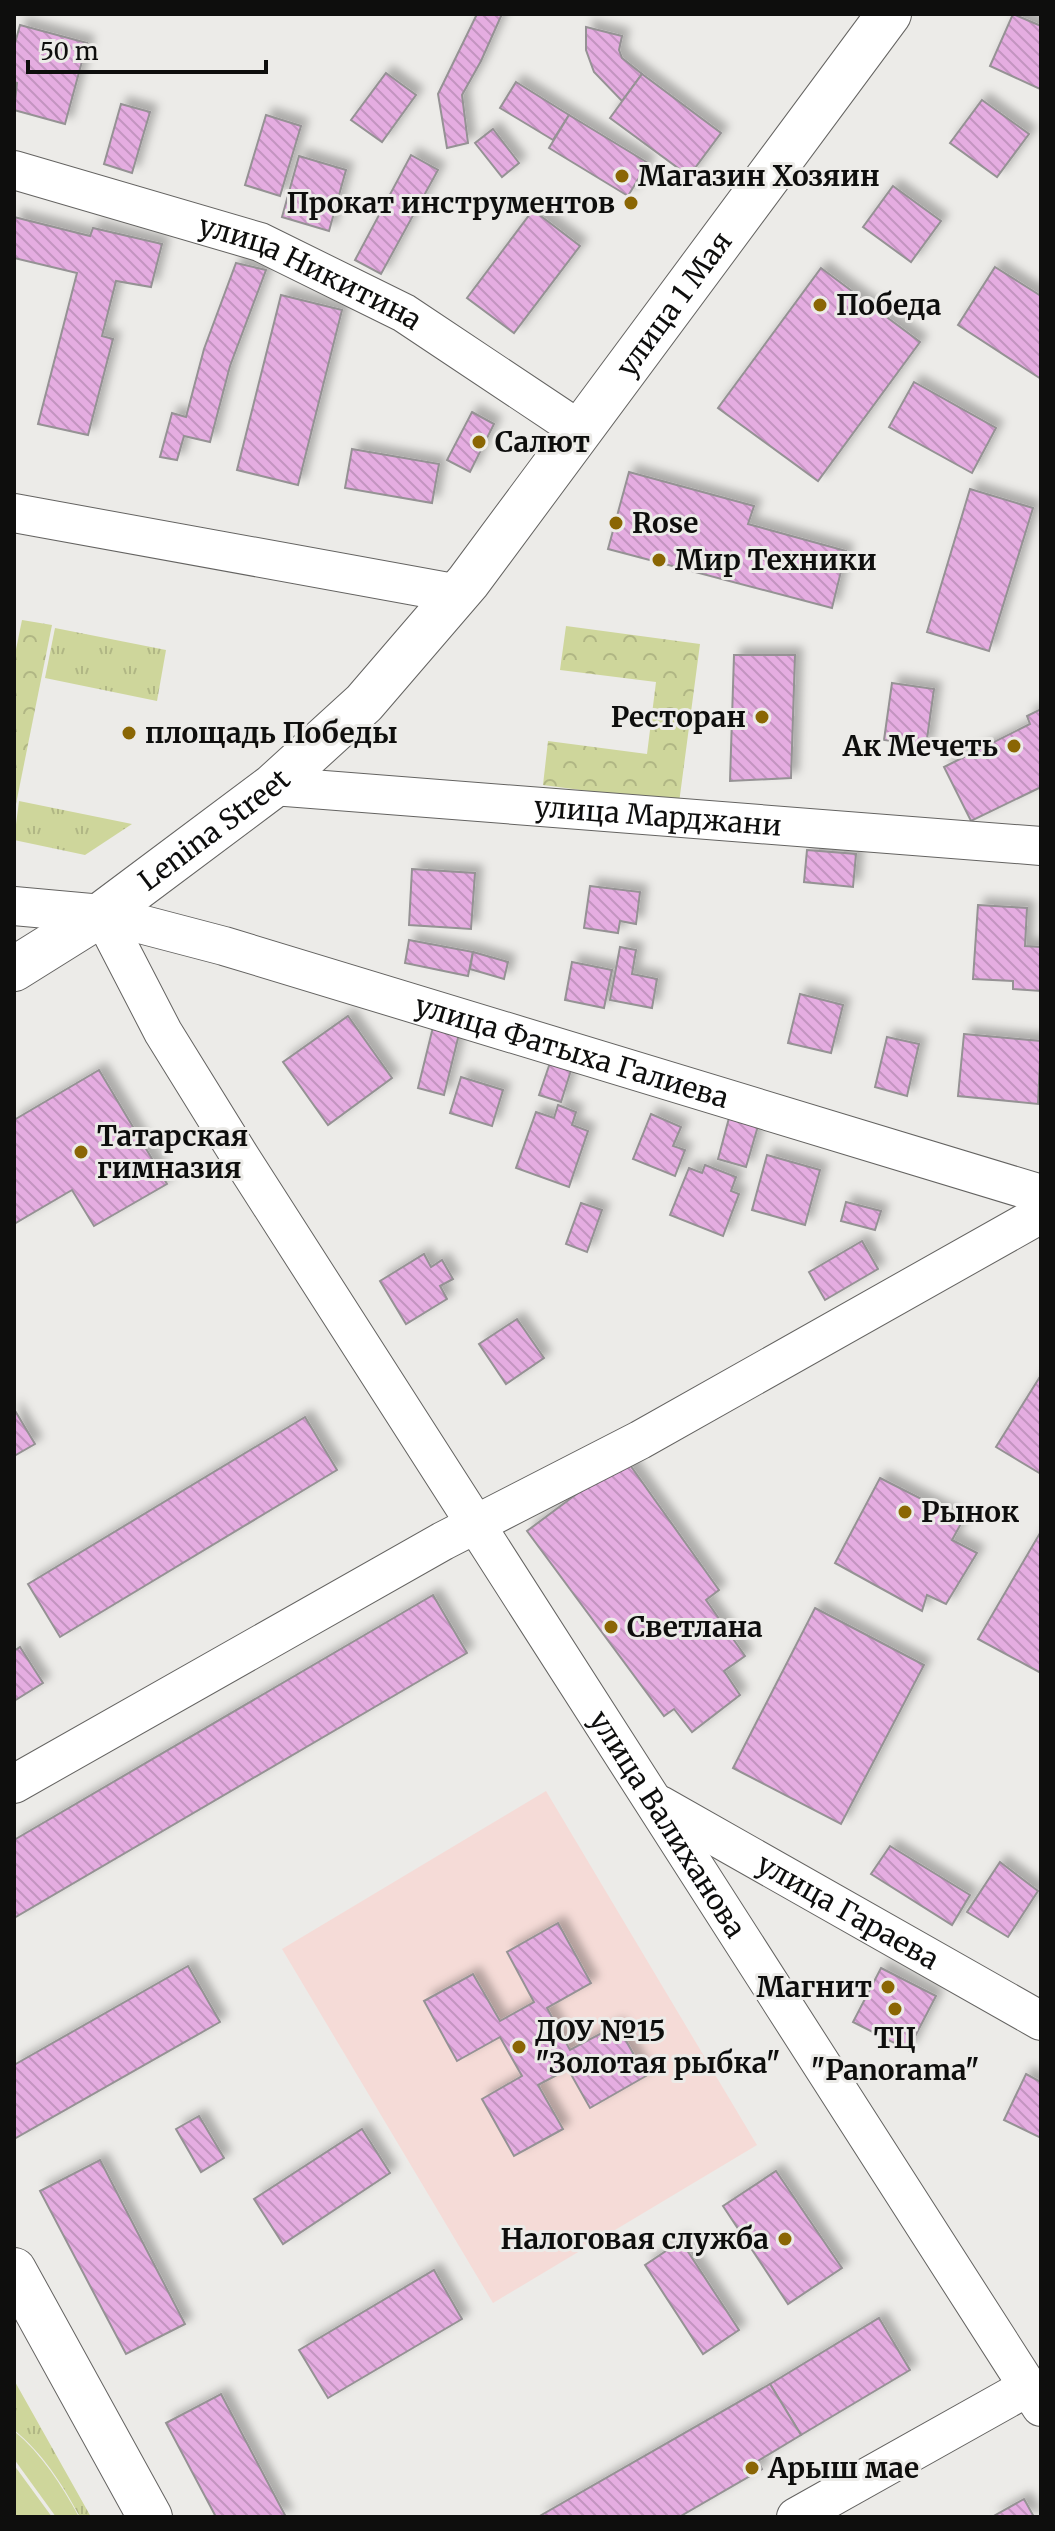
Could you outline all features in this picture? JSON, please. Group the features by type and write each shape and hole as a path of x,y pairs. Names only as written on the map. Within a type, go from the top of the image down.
{"main road":[{"name":"улица 1 Мая","path":"459,594 889,14"},
{"name":"Lenina Street","path":"14,969 102,914 273,786 364,703 459,594"},
{"path":"14,2270 150,2517"}],"street":[{"name":"улица Никитина","path":"14,170 260,242 404,313 581,431"},
{"path":"14,513 459,594"},
{"name":"улица Марджани","path":"273,786 1041,846"},
{"name":"улица Фатыха Галиева","path":"14,906 102,914 237,950 1041,1194"},
{"name":"улица Валиханова","path":"102,914 163,1032 1035,2397"},
{"path":"14,1784 477,1525 640,1440 1041,1214"},
{"name":"улица Гараева","path":"654,1802 1041,2021"},
{"path":"796,2517 1035,2397"}],"shaded area":[{"name":"ДОУ №15 \"Золотая рыбка\"","path":"546,1791 757,2145 493,2303 282,1949"}],"green space":[{"path":"22,620 52,625 14,814 14,659"},
{"path":"566,626 700,644 679,803 543,785 548,741 647,754 656,682 560,670"},
{"path":"55,628 166,650 157,701 45,678"},
{"path":"19,801 132,824 85,855 14,840"},
{"path":"14,2380 91,2517 80,2517 51,2470 34,2448 14,2430"},
{"path":"14,2431 51,2471 79,2517 56,2517 14,2459"},
{"path":"14,2465 52,2517 14,2517"}],"building":[{"path":"477,14 502,14 462,95 468,143 447,148 438,94"},
{"path":"1013,14 1041,26 1040,89 990,66"},
{"path":"20,25 87,43 65,124 14,110 17,83 14,82 14,47"},
{"path":"586,27 622,36 619,50 622,58 642,74 622,101 594,72 586,50"},
{"path":"386,73 416,95 382,142 351,120"},
{"path":"642,74 721,133 689,176 610,118"},
{"path":"516,82 569,115 553,140 500,108"},
{"path":"982,100 1029,134 997,177 950,143"},
{"path":"121,104 150,112 132,173 104,164"},
{"path":"266,115 301,126 280,196 245,185"},
{"path":"569,115 648,163 628,196 549,148"},
{"path":"493,129 519,163 502,177 475,143"},
{"path":"411,155 438,170 381,274 355,260"},
{"path":"299,156 346,170 329,231 282,217"},
{"path":"893,186 941,221 911,262 863,227"},
{"path":"533,210 580,246 514,333 467,298"},
{"path":"14,217 90,236 93,228 162,244 151,287 116,281 102,336 113,339 88,435 38,424 77,273 14,258"},
{"path":"236,263 266,270 230,366 210,442 184,436 177,460 160,457 172,413 186,417 204,349"},
{"path":"995,267 1041,296 1041,379 958,325"},
{"path":"821,268 920,342 818,481 718,408"},
{"path":"281,295 342,310 298,485 237,470"},
{"path":"914,382 996,428 972,473 889,427"},
{"path":"472,412 494,424 470,472 447,460"},
{"path":"352,449 439,464 432,503 345,488"},
{"path":"629,472 754,506 748,524 846,551 832,608 608,549"},
{"path":"970,489 1033,508 989,651 927,632"},
{"name":"Ресторан","path":"734,655 795,655 791,778 730,781"},
{"path":"892,683 934,689 926,746 884,740"},
{"name":"Ак Мечеть","path":"1041,709 1041,787 971,821 944,767 1030,724 1027,716"},
{"path":"807,850 856,854 853,887 804,882"},
{"path":"412,869 475,873 471,929 409,925"},
{"path":"590,886 640,892 636,924 620,921 618,933 584,928"},
{"path":"978,905 1027,908 1025,946 1041,947 1041,991 1013,989 1013,981 973,979"},
{"path":"409,940 473,952 468,976 405,963"},
{"path":"620,947 636,950 632,974 657,979 652,1008 610,1000"},
{"path":"473,952 508,962 504,979 470,969"},
{"path":"572,962 612,970 604,1008 565,1000"},
{"path":"800,994 843,1005 831,1053 788,1043"},
{"path":"348,1016 392,1078 328,1125 283,1062"},
{"path":"434,1023 460,1030 444,1095 418,1088"},
{"path":"964,1034 1041,1041 1038,1104 958,1096"},
{"path":"887,1037 919,1044 907,1096 875,1087"},
{"path":"551,1060 572,1067 561,1102 539,1095"},
{"name":"Татарская гимназия","path":"99,1070 167,1184 94,1226 72,1190 14,1224 14,1120"},
{"path":"461,1077 503,1090 492,1126 450,1113"},
{"path":"558,1105 576,1112 572,1125 588,1131 569,1187 516,1168 536,1112 554,1118"},
{"path":"651,1114 681,1127 673,1146 685,1150 675,1176 633,1159"},
{"path":"729,1118 758,1126 746,1167 718,1159"},
{"path":"767,1155 820,1170 805,1225 752,1210"},
{"path":"705,1165 736,1177 731,1191 739,1194 723,1236 670,1215 689,1168 702,1173"},
{"path":"846,1202 881,1211 875,1230 841,1221"},
{"path":"581,1203 602,1210 587,1252 566,1244"},
{"path":"862,1241 878,1269 825,1300 809,1272"},
{"path":"424,1254 431,1267 442,1260 453,1279 440,1286 447,1299 406,1324 380,1281"},
{"path":"517,1319 544,1358 506,1384 479,1344"},
{"path":"1041,1375 1041,1474 996,1447"},
{"path":"14,1409 35,1444 14,1456"},
{"path":"305,1417 337,1470 60,1637 28,1584"},
{"path":"625,1458 719,1590 706,1600 745,1656 724,1671 740,1695 692,1732 674,1709 664,1716 527,1531"},
{"path":"880,1478 963,1520 952,1540 977,1553 946,1604 927,1595 922,1611 835,1563"},
{"path":"1041,1534 1041,1673 978,1639"},
{"path":"433,1595 467,1653 14,1918 14,1840"},
{"path":"815,1608 924,1665 841,1824 733,1768"},
{"path":"20,1647 43,1683 14,1701 14,1651"},
{"path":"890,1846 970,1895 952,1925 871,1874"},
{"path":"1000,1862 1038,1891 1008,1937 967,1912"},
{"path":"558,1923 591,1983 547,2008 570,2050 617,2025 646,2076 590,2108 568,2069 538,2085 563,2129 514,2156 482,2099 522,2076 500,2037 457,2061 424,2001 473,1974 500,2021 534,2002 507,1952"},
{"path":"188,1966 220,2022 14,2139 14,2065"},
{"name":"ТЦ \"Panorama\"","path":"881,1968 936,1996 908,2050 853,2022"},
{"path":"1026,2074 1041,2082 1041,2138 1004,2120"},
{"path":"199,2116 224,2158 201,2172 176,2129"},
{"path":"362,2129 390,2173 283,2244 254,2199"},
{"path":"100,2160 185,2324 126,2354 40,2191"},
{"path":"776,2171 842,2268 788,2304 723,2206"},
{"path":"681,2241 739,2330 703,2354 645,2265"},
{"path":"434,2270 462,2319 328,2398 299,2350"},
{"path":"879,2318 910,2370 801,2435 770,2384"},
{"path":"770,2384 801,2435 758,2461 762,2469 679,2517 538,2517"},
{"path":"221,2394 286,2517 216,2517 166,2423"},
{"path":"1024,2499 1034,2517 992,2517"}],"place":[{"name":"Магазин Хозяин","path":"622,176"},
{"name":"Прокат инструментов","path":"631,203"},
{"name":"Победа","path":"820,305"},
{"name":"Салют","path":"479,442"},
{"name":"Rose","path":"616,523"},
{"name":"Мир Техники","path":"659,560"},
{"name":"Ресторан","path":"762,717"},
{"name":"площадь Победы","path":"129,733"},
{"name":"Ак Мечеть","path":"1014,746"},
{"name":"Татарская гимназия","path":"81,1152"},
{"name":"Рынок","path":"905,1512"},
{"name":"Светлана","path":"611,1627"},
{"name":"Магнит","path":"888,1987"},
{"name":"ТЦ \"Panorama\"","path":"895,2009"},
{"name":"ДОУ №15 \"Золотая рыбка\"","path":"519,2047"},
{"name":"Налоговая служба","path":"785,2239"},
{"name":"Арыш мае","path":"752,2468"}]}
